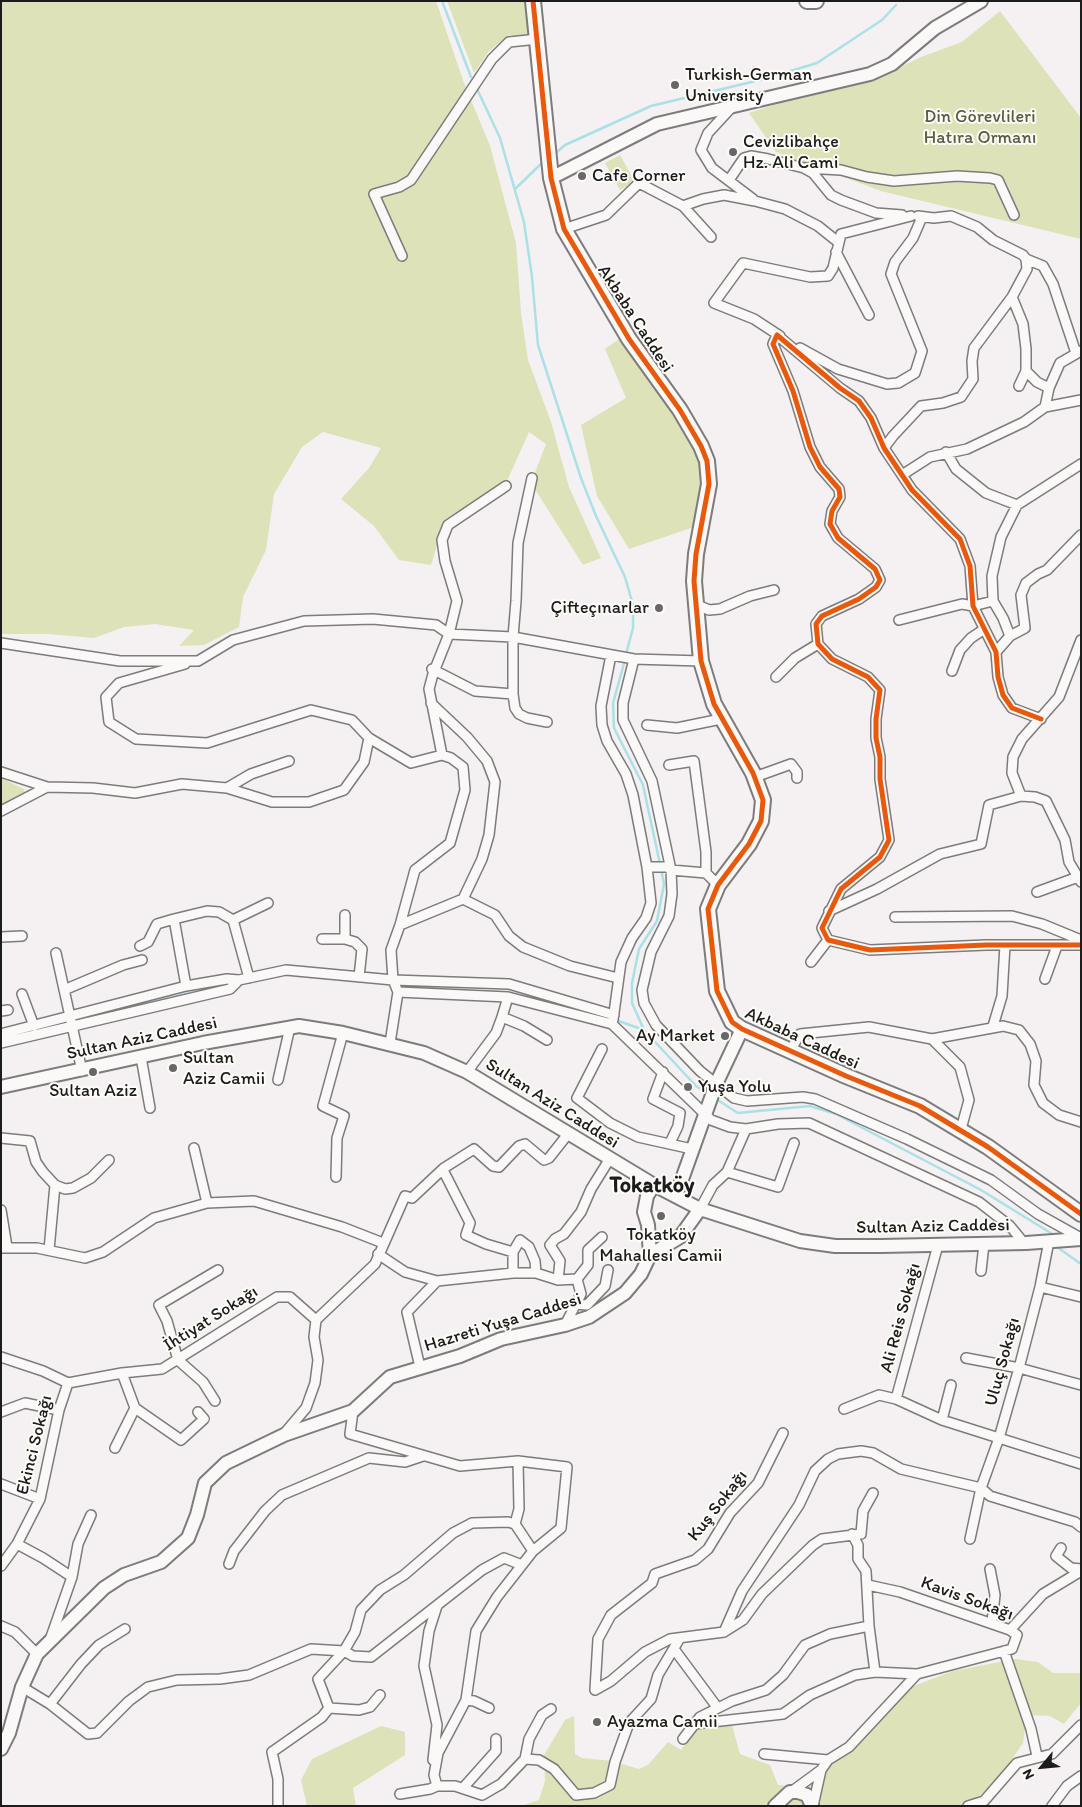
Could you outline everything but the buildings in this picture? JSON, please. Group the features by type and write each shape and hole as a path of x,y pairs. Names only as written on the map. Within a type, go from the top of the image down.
{"main road":[{"name":"Akbaba Caddesi","path":"533,1 551,178 564,229 628,339 680,410 701,446 707,461 709,484 696,554 695,604 701,661 709,694 721,719 755,777 763,800 761,821 749,844 718,885 708,909 717,991 732,1022 742,1029 920,1106 961,1130 1081,1214"},
{"path":"807,1 816,1"}],"street":[{"path":"551,178 657,124 870,74 892,64 935,28 981,1"},
{"path":"402,256 374,194 399,188 411,180 492,59 509,42 538,39"},
{"path":"734,106 714,126 703,142 701,150 712,168 755,201"},
{"path":"729,180 744,158 751,156 804,168 842,170 867,177 894,181 930,180 957,176 990,178 998,180 1014,215"},
{"path":"804,168 813,173 831,194 841,200 876,212 934,218 951,216 977,227 993,240 1023,255 1026,259 1043,266 1053,284 1079,352 1060,363 1049,388 1045,407"},
{"path":"564,229 606,215 639,184 683,206 711,236"},
{"path":"683,206 702,199 724,196 755,201 785,209 818,226 837,247 869,315"},
{"path":"911,216 841,234 833,268 828,276 810,277 743,263 714,303 754,319 838,369 887,384 898,383 915,373 922,351 892,274 895,262 913,238 922,217"},
{"path":"884,448 892,436 921,406 943,403 961,397 973,379 972,360 974,348 1012,297 1027,269 1026,259"},
{"path":"1012,297 1023,324 1026,349 1026,371 1019,386"},
{"path":"777,334 840,388 859,401 871,418 884,448 912,490 960,539 970,566 973,606 983,630 996,652 998,678 1003,696 1012,708 1041,718"},
{"path":"777,334 773,344 793,391 810,447 820,467 838,489 840,497 832,511 830,524 838,538 875,569 880,580 876,587 859,599 822,616 816,624 818,644 832,659 868,677 880,690 876,719 876,738 880,757 880,779 889,840 880,858 841,889 822,928 828,940"},
{"path":"1026,371 1038,382 1049,388"},
{"path":"902,476 930,457 946,452 967,449 992,439 1024,422 1045,407 1081,400"},
{"path":"946,452 956,469 986,493 1017,505"},
{"path":"1010,636 994,601 992,576 1001,537 1017,505 1081,464"},
{"path":"532,478 518,543 516,601 512,637 513,694 515,708 519,714 527,718 547,722"},
{"path":"442,755 429,690 433,669 450,634 457,601 445,561 442,540 448,524 506,486"},
{"path":"996,652 1010,636 1025,628 1021,595 1026,583 1038,574 1048,570 1081,535"},
{"path":"695,604 709,610 720,609 750,596 774,590"},
{"path":"899,620 962,604 973,606 994,601"},
{"path":"390,1043 398,992 393,980 391,950 400,925 414,870 450,843 465,790 463,767 452,758 442,755 411,763 369,738 352,720 312,710 207,743 136,738 109,722 106,697 119,683 198,661 233,640 304,621 373,619 398,621 436,625 450,634 512,637 631,659 701,661"},
{"path":"952,671 960,650 971,638 983,630"},
{"path":"1021,796 1012,774 1013,757 1022,739 1059,697 1081,640"},
{"path":"1,643 120,661 198,661"},
{"path":"776,677 795,658 818,644"},
{"path":"611,655 601,706 602,724 607,741 630,783 649,867 651,904 646,918 632,938 621,962 613,1020"},
{"path":"631,659 623,704 623,720 652,780 669,869 671,906 666,924 651,952 642,990 644,1003 651,1018 661,1032 715,1086 734,1098 747,1101 803,1097 815,1098 907,1139 991,1180 1031,1210 1081,1238"},
{"path":"433,669 475,691 513,694"},
{"path":"400,925 463,899 482,859 489,835 495,782 487,761 467,737 431,703"},
{"path":"647,724 677,728 721,719"},
{"path":"1,772 47,787 93,788 134,794 182,784 226,788 272,802 309,802 344,790 364,762 369,738"},
{"path":"226,788 251,774 289,761"},
{"path":"669,765 694,761 706,852 706,874"},
{"path":"755,777 791,764 797,772 797,778"},
{"path":"1,811 47,787"},
{"path":"829,912 877,889 940,854 981,844 990,805 1021,796 1035,797 1046,801 1064,840 1069,862 1079,879 1037,892"},
{"path":"649,867 706,874 718,885"},
{"path":"463,899 495,915 509,936 523,947 570,966 618,978"},
{"path":"233,920 268,903"},
{"path":"140,946 148,942 157,924 207,911 219,912 233,920 249,978"},
{"path":"345,916 345,939"},
{"path":"894,917 1012,916 1042,924 1081,940"},
{"path":"174,919 186,986"},
{"path":"1,937 22,936"},
{"path":"322,939 345,939 355,942 362,949 359,977"},
{"path":"828,940 870,950 1005,945 1081,945"},
{"path":"811,962 828,940"},
{"path":"993,1026 1002,996 1005,945"},
{"path":"1046,979 1057,946"},
{"path":"56,953 82,1071"},
{"path":"64,990 124,965 142,960"},
{"path":"1,1034 186,986 239,980 286,970 393,980 509,984 613,1020 663,1072 707,1111 730,1127 746,1129 778,1124 809,1123 979,1202 1010,1226 1024,1243"},
{"path":"1,1043 230,989 239,980"},
{"path":"398,992 508,997 613,1020"},
{"path":"22,994 34,1026"},
{"path":"467,1072 496,1032 508,997"},
{"path":"502,1017 524,1026 547,1040"},
{"name":"Sultan Aziz Caddesi","path":"1,1087 299,1026 390,1043 424,1053 467,1072 609,1160 700,1209 800,1241 842,1246 938,1245 1049,1242 1081,1238"},
{"path":"790,1051 800,1034 869,1027 932,1039 993,1026 1003,1026 1019,1030 1030,1044 1036,1061 1034,1085 1043,1103 1059,1115 1081,1122"},
{"path":"278,1080 290,1027"},
{"path":"676,1196 715,1086 742,1029"},
{"path":"336,1178 337,1138 344,1116 323,1106 342,1033"},
{"path":"932,1039 960,1067 969,1100 961,1130"},
{"path":"602,1049 577,1098 610,1123 638,1137 692,1149"},
{"path":"141,1057 150,1108"},
{"path":"663,1072 653,1099 680,1113 678,1126 670,1143"},
{"path":"654,1185 647,1196 644,1212 648,1226 650,1255 680,1237 714,1185 727,1172 746,1129"},
{"path":"284,1435 306,1408 315,1383 318,1360 314,1337 316,1320 375,1264 406,1196 412,1198 417,1195 442,1170 474,1149 493,1166 500,1166 519,1146 525,1144 544,1160 549,1158 568,1134"},
{"path":"1,1138 30,1141 36,1162 55,1185 66,1189 73,1188 91,1178 109,1160"},
{"path":"727,1172 778,1187 794,1142"},
{"path":"194,1148 207,1202"},
{"path":"558,1280 560,1261 550,1245 554,1239 564,1234 581,1212 591,1189 609,1160"},
{"path":"442,1170 470,1223 466,1234 486,1244 514,1252"},
{"path":"49,1250 55,1185"},
{"path":"1,1210 4,1247 49,1250 85,1258 103,1252 154,1218 207,1202 254,1201 342,1227 383,1244"},
{"path":"378,1254 405,1272 437,1281 513,1273 536,1273 558,1280 577,1279 588,1265 588,1250 602,1238"},
{"path":"513,1273 514,1252 520,1240 529,1247 535,1261 536,1273"},
{"name":"Uluç Sokağı","path":"970,1539 981,1488 1000,1438 1019,1368 1040,1288 1049,1242"},
{"path":"981,1271 984,1244"},
{"name":"Ali Reis Sokağı","path":"896,1399 938,1245"},
{"name":"Hazreti Yuşa Caddesi","path":"1,1749 9,1733 22,1686 37,1654 104,1588 124,1575 161,1562 188,1538 197,1515 205,1483 226,1463 284,1435 352,1411 390,1377 420,1366 460,1356 501,1338 565,1325 589,1317 625,1293 641,1274 650,1255"},
{"path":"215,1402 203,1382 178,1360 167,1321 159,1305 218,1270"},
{"path":"575,1304 587,1305 605,1286 608,1270"},
{"path":"565,1325 580,1294 577,1279"},
{"path":"420,1366 407,1312 437,1281"},
{"path":"1040,1288 1081,1298"},
{"name":"İhtiyat Sokağı","path":"68,1383 122,1373 162,1369 276,1297 290,1297 316,1320"},
{"path":"1,1357 43,1371 68,1383"},
{"path":"966,1358 1019,1368 1081,1385"},
{"path":"122,1373 135,1408 181,1440 204,1419 198,1412"},
{"name":"Ekinci Sokağı","path":"2,1563 16,1544 40,1499 59,1410 68,1383"},
{"path":"942,1420 951,1385"},
{"name":"Ali Reis Sokağı","path":"844,1409 874,1395 896,1399 942,1420 1081,1464"},
{"path":"1,1412 25,1404 59,1410"},
{"path":"116,1448 135,1408"},
{"path":"352,1411 350,1434 460,1466 518,1461 567,1467 561,1528 533,1550 496,1597 476,1631 466,1700 438,1753 434,1775"},
{"name":"Kuş Sokağı","path":"680,1638 670,1638 645,1652 611,1681 595,1690 598,1639 611,1615 652,1583 655,1574 695,1560 708,1549 717,1531 730,1513 758,1484 783,1433"},
{"path":"724,1632 742,1591 799,1505 815,1471 821,1464 838,1454 861,1451 873,1453 901,1469 981,1488 990,1496 1075,1522 1081,1527"},
{"path":"229,1564 234,1551 265,1511 282,1495 369,1458 405,1462 423,1456"},
{"path":"515,1524 519,1509 518,1461"},
{"path":"1,1484 40,1499"},
{"path":"525,1759 539,1760 554,1769 576,1795 594,1794 610,1785 615,1762 629,1723 651,1699 658,1675 680,1638 724,1632 743,1620 762,1594 813,1545 822,1539 860,1534 863,1511 873,1493"},
{"path":"50,1640 72,1577 78,1544 91,1515"},
{"path":"329,1708 318,1679 321,1672 344,1651 355,1632 361,1610 380,1590 404,1575 453,1533 472,1523 508,1522 515,1524 533,1550"},
{"path":"852,1534 858,1545 858,1559 866,1571 869,1626 875,1672"},
{"path":"16,1544 43,1558 72,1577"},
{"path":"1061,1548 1056,1556 1070,1568 1081,1570"},
{"path":"22,1686 50,1704 88,1734 97,1733 129,1701 148,1687 177,1680 220,1679 249,1675 311,1649 344,1651 353,1656 371,1657 381,1652 406,1628 482,1570 504,1558 522,1565"},
{"path":"990,1569 995,1595 992,1622"},
{"path":"1010,1630 1043,1594 1081,1570"},
{"name":"Kavis Sokağı","path":"694,1724 783,1714 810,1694 855,1675 875,1672 917,1674 1012,1649 1017,1635 992,1622 900,1592 868,1585"},
{"path":"437,1786 432,1754 437,1725 424,1666 429,1631 438,1604"},
{"path":"1,1626 15,1632 37,1654"},
{"path":"684,1739 700,1717 718,1707 766,1690 783,1675 805,1645 830,1634 869,1626"},
{"path":"50,1704 81,1664 100,1645 125,1629"},
{"path":"674,1649 718,1707"},
{"path":"1004,1652 1031,1729 1037,1756"},
{"path":"776,1806 790,1792 821,1770 828,1760 849,1748 917,1674"},
{"path":"329,1708 359,1710 370,1707 380,1695"},
{"path":"466,1700 474,1701 488,1708"},
{"path":"278,1806 278,1779 272,1752 322,1717 329,1708"},
{"path":"400,1794 437,1786 463,1788 482,1795 501,1784 525,1759 529,1739 542,1715 551,1709"},
{"path":"968,1806 984,1801 1017,1763 1037,1756 1052,1754 1081,1725"},
{"path":"463,1788 496,1751 496,1739"},
{"path":"764,1754 828,1760"},
{"path":"812,1806 821,1770"},
{"path":"1052,1806 1068,1786 1081,1776"},
{"path":"790,1792 807,1795 812,1806"}],"green space":[{"path":"1,1 436,1 464,83 490,146 516,243 521,313 528,360 551,422 569,487 601,558 583,565 531,483 546,444 529,432 507,481 445,519 431,565 399,560 374,526 341,499 369,468 381,448 323,432 302,447 274,494 266,550 243,597 239,627 204,645 179,646 194,630 155,624 124,627 94,638 48,634 1,634"},
{"path":"447,1 526,1 531,35 509,35 489,51 474,73"},
{"name":"Din Görevlileri Hatıra Ormanı","path":"1000,11 1081,118 1081,239 881,191 776,152 749,113 787,100 880,77 921,57 962,42"},
{"path":"620,155 635,182 620,190 605,163"},
{"path":"619,339 665,397 700,452 705,480 697,526 629,549 597,496 581,425 626,398 605,349"},
{"path":"1,778 24,789 26,798 1,813"},
{"path":"1015,1659 1038,1662 1053,1673 1081,1673 1081,1703 1064,1724 1050,1716 1027,1715 1023,1743 1002,1774 977,1798 964,1806 521,1806 539,1800 545,1781 544,1755 565,1720 574,1716 575,1754 582,1758 612,1761 639,1769 648,1765 668,1742 681,1750 696,1728 716,1724 732,1725 740,1754 770,1765 778,1785 794,1786 826,1770 876,1725 911,1687 953,1671"},
{"path":"381,1726 405,1732 405,1755 353,1788 356,1806 307,1806 301,1780 312,1759"}],"waterway":[{"path":"442,1 471,77"},
{"path":"556,153 565,145 651,106 764,79 817,63 882,20 896,5"},
{"path":"478,91 500,138 524,222 532,277 538,345 581,478 596,516 625,577 633,605 633,628 626,654"},
{"path":"515,189 543,162"},
{"path":"625,660 613,703 614,728 643,785 660,864"},
{"path":"644,1030 632,1003 632,983 639,949 657,921 664,884 661,869"},
{"path":"74,1021 231,983"},
{"path":"616,1020 644,1030 696,1086 707,1093"},
{"path":"57,1024 68,1022"},
{"path":"716,1099 738,1113 810,1106 836,1114 981,1190 1054,1235"},
{"path":"1057,1247 1081,1264"}],"cycle path":[{"path":"533,1 551,178 564,229 629,339 680,410 701,446 707,461 709,484 696,554 694,581 701,661 714,704 753,773 763,800 761,821 749,844 718,885 708,909 717,991 732,1022 742,1029 846,1076 920,1106 988,1147 1081,1214"},
{"path":"1041,719 1012,708 1003,695 998,677 996,652 973,606 970,566 960,539 912,490 884,448 871,418 859,401 840,388 777,335 773,344 793,391 810,447 820,467 839,489 840,497 832,511 830,524 838,538 875,569 880,580 876,587 859,599 822,616 816,624 818,644 832,659 868,677 880,690 876,719 876,738 880,757 880,779 889,840 880,857 841,889 822,928 828,940 870,950 986,945 1081,945"}],"place":[{"name":"Turkish-German University","path":"675,85"},
{"name":"Cevizlibahçe Hz. Ali Cami","path":"733,152"},
{"name":"Cafe Corner","path":"582,176"},
{"name":"Çifteçınarlar","path":"659,608"},
{"name":"Ay Market","path":"725,1036"},
{"name":"Sultan Aziz Camii","path":"173,1068"},
{"name":"Sultan Aziz","path":"93,1072"},
{"name":"Yuşa Yolu","path":"688,1087"},
{"name":"Tokatköy Mahallesi Camii","path":"661,1216"},
{"name":"Ayazma Camii","path":"597,1722"}],"district":[{"name":"Tokatköy","path":"652,1186"}]}
